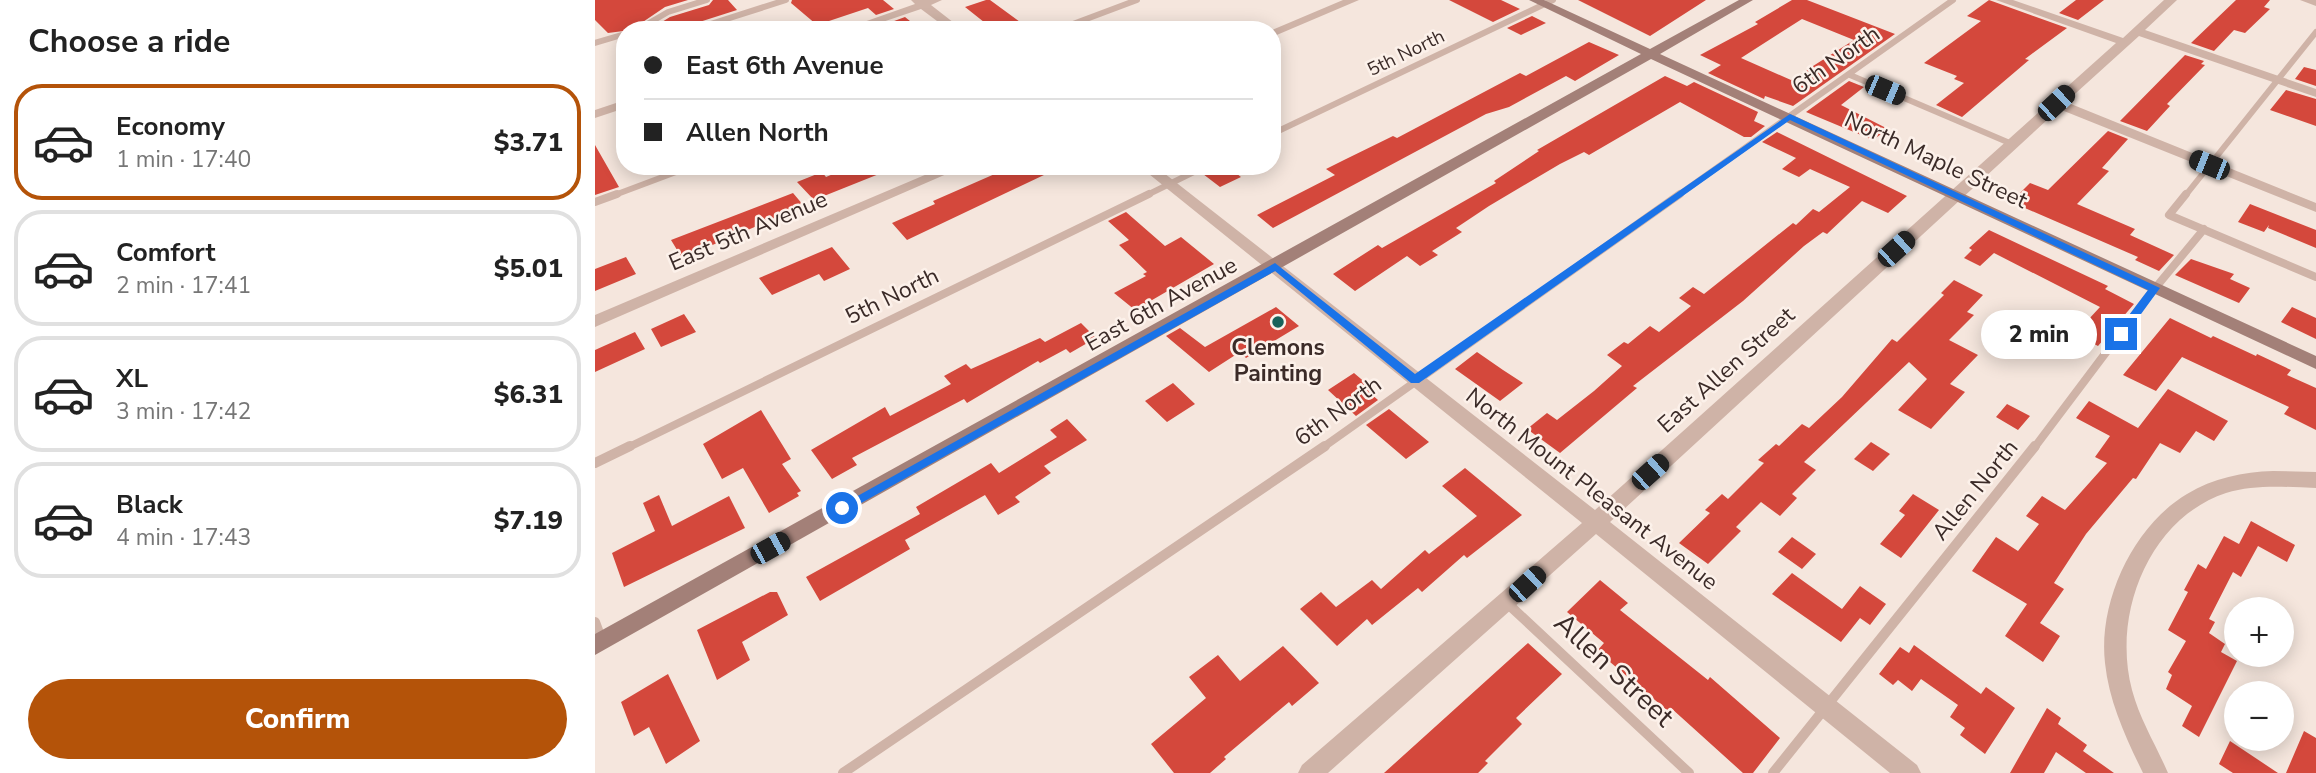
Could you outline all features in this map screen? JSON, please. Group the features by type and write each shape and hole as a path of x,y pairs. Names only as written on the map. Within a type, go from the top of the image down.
{"street":[{"path":"870,21 920,2 936,0"},
{"path":"1281,30 1353,0"},
{"name":"East 6th Avenue","path":"599,643 1275,267 1747,0"},
{"path":"2002,0 2278,79 2316,93"},
{"name":"East Allen Street","path":"1310,773 1507,603 2171,0"},
{"path":"2306,0 2316,3"},
{"name":"North Maple Street","path":"1544,1 2316,363"},
{"path":"920,2 945,21"},
{"path":"2056,103 2316,208"},
{"path":"595,114 616,107"},
{"name":"East 5th Avenue","path":"595,321 934,175"},
{"name":"North Mount Pleasant Avenue","path":"1158,175 1909,773"},
{"path":"2156,773 2143,750 2118,680 2114,625 2126,578 2157,529 2191,499 2234,483 2316,480"}],"lane":[{"path":"649,21 708,0"},
{"path":"720,21 786,0"},
{"path":"1081,21 1137,0"},
{"name":"6th North","path":"843,773 1323,447 1953,0"},
{"name":"5th North","path":"1281,130 1544,1"},
{"path":"2316,32 2312,43 2278,79 2169,215 2316,277"},
{"path":"595,43 616,37"},
{"path":"1850,75 2012,144"},
{"path":"595,202 668,175"},
{"name":"5th North","path":"595,463 1188,175"},
{"name":"Allen North","path":"1773,773 2088,380 2155,288 2204,229"},
{"name":"Allen Street","path":"1507,603 1689,773"},
{"path":"595,622 599,643"}],"building":[{"path":"595,0 688,0 665,7 644,21 616,21 616,32 608,33 595,20"},
{"path":"713,0 728,0 737,10 703,21 664,21 670,17 709,5"},
{"path":"792,0 883,0 894,9 876,15 868,8 829,21 812,21 791,3"},
{"path":"990,0 1019,21 983,21 965,7"},
{"path":"1449,0 1501,0 1520,9 1493,22"},
{"path":"1578,0 1706,0 1650,36"},
{"path":"1792,0 1807,0 1895,34 1793,106 1765,96 1764,99 1708,73 1721,65 1700,55 1758,24 1755,22","holes":["1802,19 1854,40 1791,80 1741,58"]},
{"path":"1989,0 2067,28 2025,59 2029,60 1962,117 1936,105 1964,83 1954,79 1957,76 1924,63 1981,21 1967,16"},
{"path":"2076,0 2104,0 2078,20 2059,13"},
{"path":"2236,0 2270,0 2264,7 2270,9 2245,33 2234,30 2214,51 2191,43"},
{"path":"1532,16 1546,23 1521,35 1507,28"},
{"path":"905,17 910,21 894,21"},
{"path":"1589,42 1619,55 1575,81 1566,76 1509,107 1486,114 1273,228 1257,215 1335,175 1326,169 1393,136 1397,138 1520,73 1526,76"},
{"path":"2185,55 2204,61 2201,64 2205,65 2167,104 2170,106 2147,131 2120,121"},
{"path":"2304,67 2316,70 2316,86 2295,79"},
{"path":"1665,76 1687,86 1694,82 1758,112 1754,121 1765,126 1751,137 1744,137 1680,102 1589,155 1584,152 1560,164 1489,206 1456,228 1462,232 1432,251 1438,255 1420,266 1407,256 1355,291 1333,274 1378,245 1382,248 1496,183 1494,181 1539,151 1537,150"},
{"path":"1849,81 1864,87 1841,105 1888,129 1873,140 1806,112"},
{"path":"2286,90 2316,99 2316,126 2270,110"},
{"path":"2108,131 2128,139 2102,168 2109,171 2077,204 2135,229 2130,235 2174,255 2159,271 2135,260 2138,257 2011,202 2030,183 2048,190"},
{"path":"1777,132 1907,196 1888,213 1862,201 1827,234 1823,232 1804,246 1743,301 1633,386 1637,388 1560,453 1527,429 1547,413 1557,420 1594,391 1622,366 1607,355 1624,342 1628,344 1650,326 1659,332 1691,306 1679,298 1693,287 1704,294 1793,223 1796,225 1813,209 1819,212 1850,187 1810,169 1799,177 1782,169 1796,158 1762,142"},
{"path":"595,145 619,187 595,195"},
{"path":"814,175 876,175 814,200 797,182"},
{"path":"992,175 1044,175 907,240 892,223 935,204 933,201"},
{"path":"1204,175 1241,177 1220,187"},
{"path":"793,193 804,206 682,258 671,240"},
{"path":"2250,204 2316,230 2316,248 2268,228 2269,225 2264,232 2238,222"},
{"path":"1126,212 1165,246 1181,237 1214,264 1135,310 1114,293 1146,276 1143,274 1147,272 1119,245 1129,240 1108,221"},
{"path":"1989,230 2108,286 2105,289 2134,304 2098,346 2075,334 2100,307 1994,253 1980,266 1964,258 1972,250 1969,248"},
{"path":"832,247 850,269 824,281 819,274 772,295 759,278"},
{"path":"626,257 636,274 595,291 595,269"},
{"path":"2191,259 2234,274 2230,279 2250,288 2239,303 2175,275"},
{"path":"1954,280 1983,295 1967,312 1974,315 1949,340 1978,355 1950,384 1965,392 1931,429 1898,410 1927,379 1909,362 1804,462 1816,470 1792,494 1797,498 1780,516 1761,502 1736,527 1741,531 1708,564 1679,543 1710,513 1705,510 1722,494 1728,499 1764,463 1758,460 1776,444 1779,446 1802,424 1809,428 1842,397 1892,339 1897,342 1944,295 1941,293"},
{"path":"1276,307 1299,326 1246,358 1240,352 1209,372 1166,336 1180,328 1205,347"},
{"path":"2292,307 2316,318 2316,339 2281,322"},
{"path":"684,314 696,332 661,347 651,329"},
{"path":"2170,318 2211,338 2213,336 2291,370 2287,375 2316,388 2316,430 2284,414 2289,407 2182,357 2156,391 2123,375"},
{"path":"1081,323 1096,338 1070,353 1066,349 1040,363 1038,361 967,403 964,399 852,458 857,465 832,479 811,450 885,407 890,416 951,384 944,376 966,364 971,369 1040,338 1045,342"},
{"path":"635,332 645,349 595,372 595,350"},
{"path":"1477,352 1523,383 1500,401 1455,369"},
{"path":"1354,373 1374,390 1370,393 1378,400 1356,416 1328,390"},
{"path":"1173,383 1195,404 1167,422 1145,401"},
{"path":"2168,389 2228,421 2214,441 2196,431 2180,453 2160,443 2136,479 2133,478 2086,534 2054,583 2064,589 2040,623 2060,636 2043,662 2005,636 2027,604 1972,571 1996,537 2018,551 2039,524 2026,516 2042,496 2065,510 2107,463 2095,457 2110,436 2076,418 2089,401 2138,428"},
{"path":"2007,404 2030,416 2018,430 1996,417"},
{"path":"1389,409 1429,442 1406,459 1366,425"},
{"path":"761,410 791,459 782,464 801,491 797,493 799,496 769,513 743,468 722,479 703,444"},
{"path":"1067,419 1087,440 1044,466 1051,473 1015,497 1020,502 998,515 985,495 905,540 910,549 820,601 806,577 920,514 916,507 991,463 999,473 1057,437 1050,430"},
{"path":"1871,442 1890,454 1873,471 1854,459"},
{"path":"1465,468 1522,515 1467,558 1464,555 1422,592 1418,588 1372,625 1367,619 1337,646 1300,609 1321,592 1336,607 1372,580 1381,589 1425,550 1429,554 1477,516 1442,486"},
{"path":"1913,494 1939,510 1901,558 1880,544 1905,515 1899,511"},
{"path":"659,495 672,526 729,496 745,528 624,587 612,553 655,531 643,503"},
{"path":"2251,521 2295,545 2287,562 2258,546 2241,577 2233,572 2209,619 2215,622 2209,633 2224,643 2221,652 2224,654 2224,667 2234,667 2227,681 2224,681 2224,687 2199,737 2182,726 2192,706 2166,689 2172,675 2168,672 2186,641 2168,630 2188,592 2184,590 2198,564 2206,569 2224,536 2239,544"},
{"path":"1792,537 1816,554 1802,569 1778,552"},
{"path":"1792,573 1842,609 1860,586 1886,604 1870,625 1860,618 1841,642 1772,594"},
{"path":"1600,580 1628,603 1620,610 1708,680 1710,677 1780,738 1753,773 1743,773 1671,708 1668,711 1597,651 1604,643 1567,612"},
{"path":"770,592 777,592 788,615 742,642 750,660 717,680 697,630"},
{"path":"1528,643 1562,674 1516,718 1522,724 1485,761 1488,763 1478,773 1384,773"},
{"path":"1914,645 1981,694 1986,687 2015,708 1985,754 1960,735 1965,728 1950,717 1958,705 1921,679 1912,691 1898,680 1893,685 1879,674 1900,647 1909,653"},
{"path":"1283,646 1319,683 1292,706 1289,702 1224,757 1226,759 1210,773 1174,773 1151,744 1206,698 1189,677 1218,655 1240,681"},
{"path":"668,674 700,741 666,764 649,727 634,736 621,702"},
{"path":"2047,708 2061,718 2058,724 2087,745 2083,751 2114,773 2086,773 2056,752 2044,773 2010,773"},
{"path":"2304,731 2316,738 2316,773 2286,773"},
{"path":"2225,751 2245,751 2278,773 2233,773 2219,764"}],"place":[{"name":"Clemons Painting","path":"1278,322"}],"route":[{"path":"842,508 1275,267 1415,380 1790,117 2155,288 2121,334"}]}
